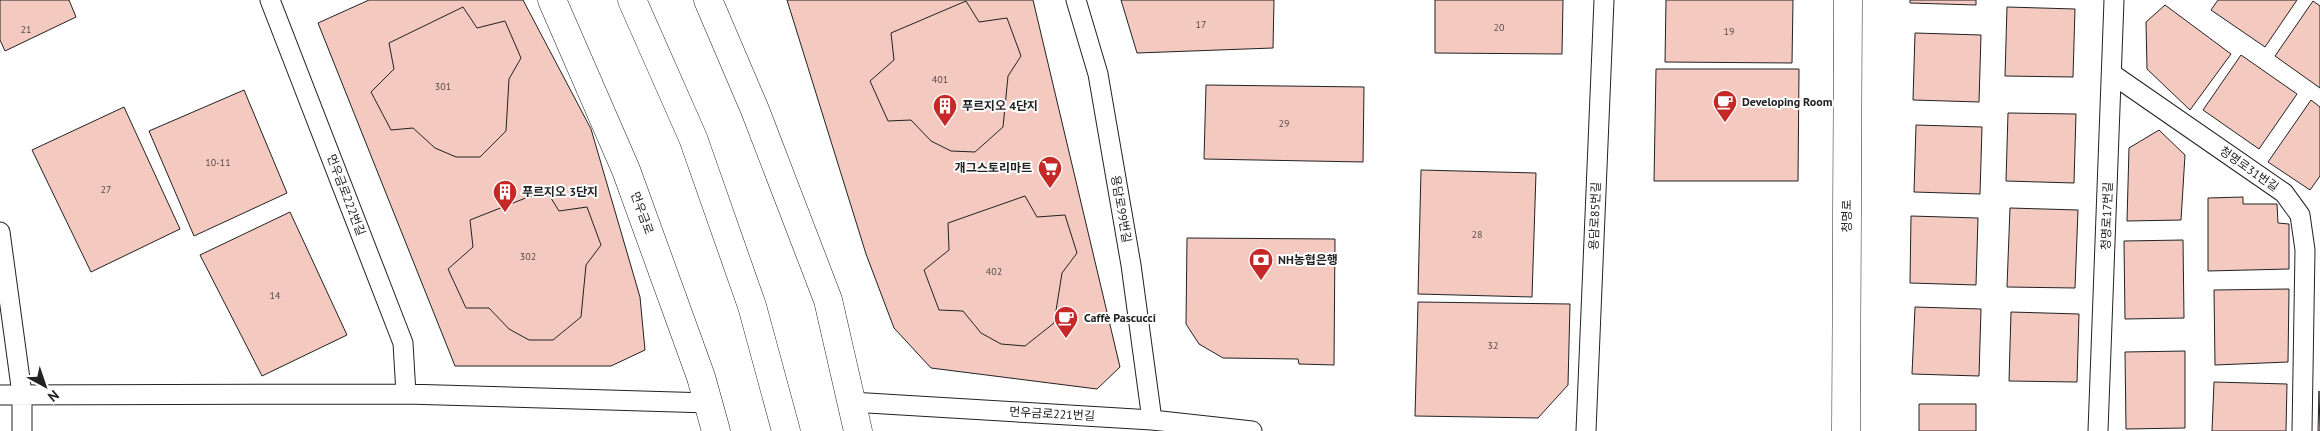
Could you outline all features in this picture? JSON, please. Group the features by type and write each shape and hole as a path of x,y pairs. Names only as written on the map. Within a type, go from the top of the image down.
{"street":[{"name":"먼우금로","path":"552,0 626,170 709,402 716,431"},
{"path":"632,0 693,138 752,306 786,431"},
{"path":"708,0 754,110 828,300 858,431"},
{"name":"청명로","path":"1846,431 1848,0"}],"lane":[{"name":"먼우금로222번길","path":"270,0 403,343 406,394"},
{"name":"용담로99번길","path":"1076,0 1098,74 1131,265 1152,420"},
{"name":"용담로85번길","path":"1586,431 1604,0"},
{"name":"청명로17번길","path":"2098,431 2114,0"},
{"name":"청명로31번길","path":"2112,74 2284,193 2300,214 2305,250 2302,431"},
{"path":"0,232 22,394 22,431"},
{"path":"0,395 406,394 709,402"},
{"name":"먼우금로221번길","path":"851,402 1152,420 1252,431"}],"building":[{"path":"0,0 69,0 76,17 5,51 0,40"},
{"name":"푸르지오 3단지","path":"369,0 523,0 591,129 640,297 645,350 611,366 455,366 318,23"},
{"name":"푸르지오 4단지","path":"787,0 1033,0 1120,367 1097,389 931,368 894,328 866,254"},
{"path":"1121,0 1274,0 1273,48 1137,53"},
{"path":"1435,0 1563,0 1562,54 1435,53"},
{"path":"1666,0 1793,0 1792,63 1665,62"},
{"path":"1910,0 1976,0 1976,5 1910,3"},
{"path":"2218,0 2297,0 2265,47 2211,10"},
{"path":"966,1 979,22 1007,18 1021,56 1008,76 1003,127 975,152 951,151 931,141 911,120 888,121 870,81 894,60 891,33"},
{"path":"2313,1 2320,6 2320,88 2275,56"},
{"path":"2165,5 2231,54 2190,110 2147,69 2146,22"},
{"path":"463,7 477,28 505,21 521,58 509,79 506,131 480,157 456,157 435,148 413,128 391,130 371,92 394,69 389,43"},
{"path":"2007,7 2075,9 2073,77 2005,76"},
{"path":"1915,33 1981,35 1979,102 1913,100"},
{"path":"2241,55 2297,94 2259,149 2203,110"},
{"path":"1656,69 1799,69 1798,181 1654,181"},
{"path":"1206,85 1364,87 1363,162 1204,159"},
{"path":"244,90 287,193 194,236 149,131"},
{"path":"2311,100 2320,107 2320,176 2310,190 2268,162"},
{"path":"124,107 180,229 91,272 32,150"},
{"path":"2008,113 2076,114 2074,183 2006,181"},
{"path":"1916,125 1982,127 1980,194 1914,192"},
{"path":"2159,130 2185,155 2181,220 2127,221 2129,148"},
{"path":"1421,170 1536,173 1532,297 1418,294"},
{"path":"546,190 559,211 587,207 601,245 586,265 581,317 553,340 529,340 509,329 489,308 466,308 448,269 473,247 470,220"},
{"path":"1025,196 1037,217 1065,215 1077,253 1062,273 1054,323 1025,346 1001,344 981,333 963,311 939,310 924,270 949,250 948,223"},
{"path":"2243,197 2243,204 2277,204 2278,223 2289,224 2289,269 2208,271 2208,198"},
{"path":"2010,208 2078,210 2075,288 2007,287"},
{"path":"290,212 347,335 262,376 200,255"},
{"path":"1911,216 1978,218 1976,285 1910,283"},
{"name":"NH농협은행","path":"1187,238 1335,239 1334,365 1299,364 1298,359 1223,358 1199,344 1186,324"},
{"path":"2183,240 2184,318 2125,319 2124,241"},
{"path":"2289,289 2288,362 2215,365 2214,290"},
{"path":"1418,302 1570,304 1568,385 1538,418 1415,416"},
{"path":"1915,307 1981,309 1979,376 1912,374"},
{"path":"2011,312 2079,314 2077,382 2009,381"},
{"path":"2185,351 2185,428 2126,429 2125,352"},
{"path":"2214,382 2287,384 2286,431 2212,431"},
{"path":"2319,391 2320,431 2318,431"},
{"path":"1919,404 1976,404 1976,431 1919,431"}],"place":[{"name":"Developing Room","path":"1725,123"},
{"name":"푸르지오 4단지","path":"945,127"},
{"name":"개그스토리마트","path":"1050,189"},
{"name":"푸르지오 3단지","path":"505,213"},
{"name":"NH농협은행","path":"1261,281"},
{"name":"Caffè Pascucci","path":"1066,339"}]}
